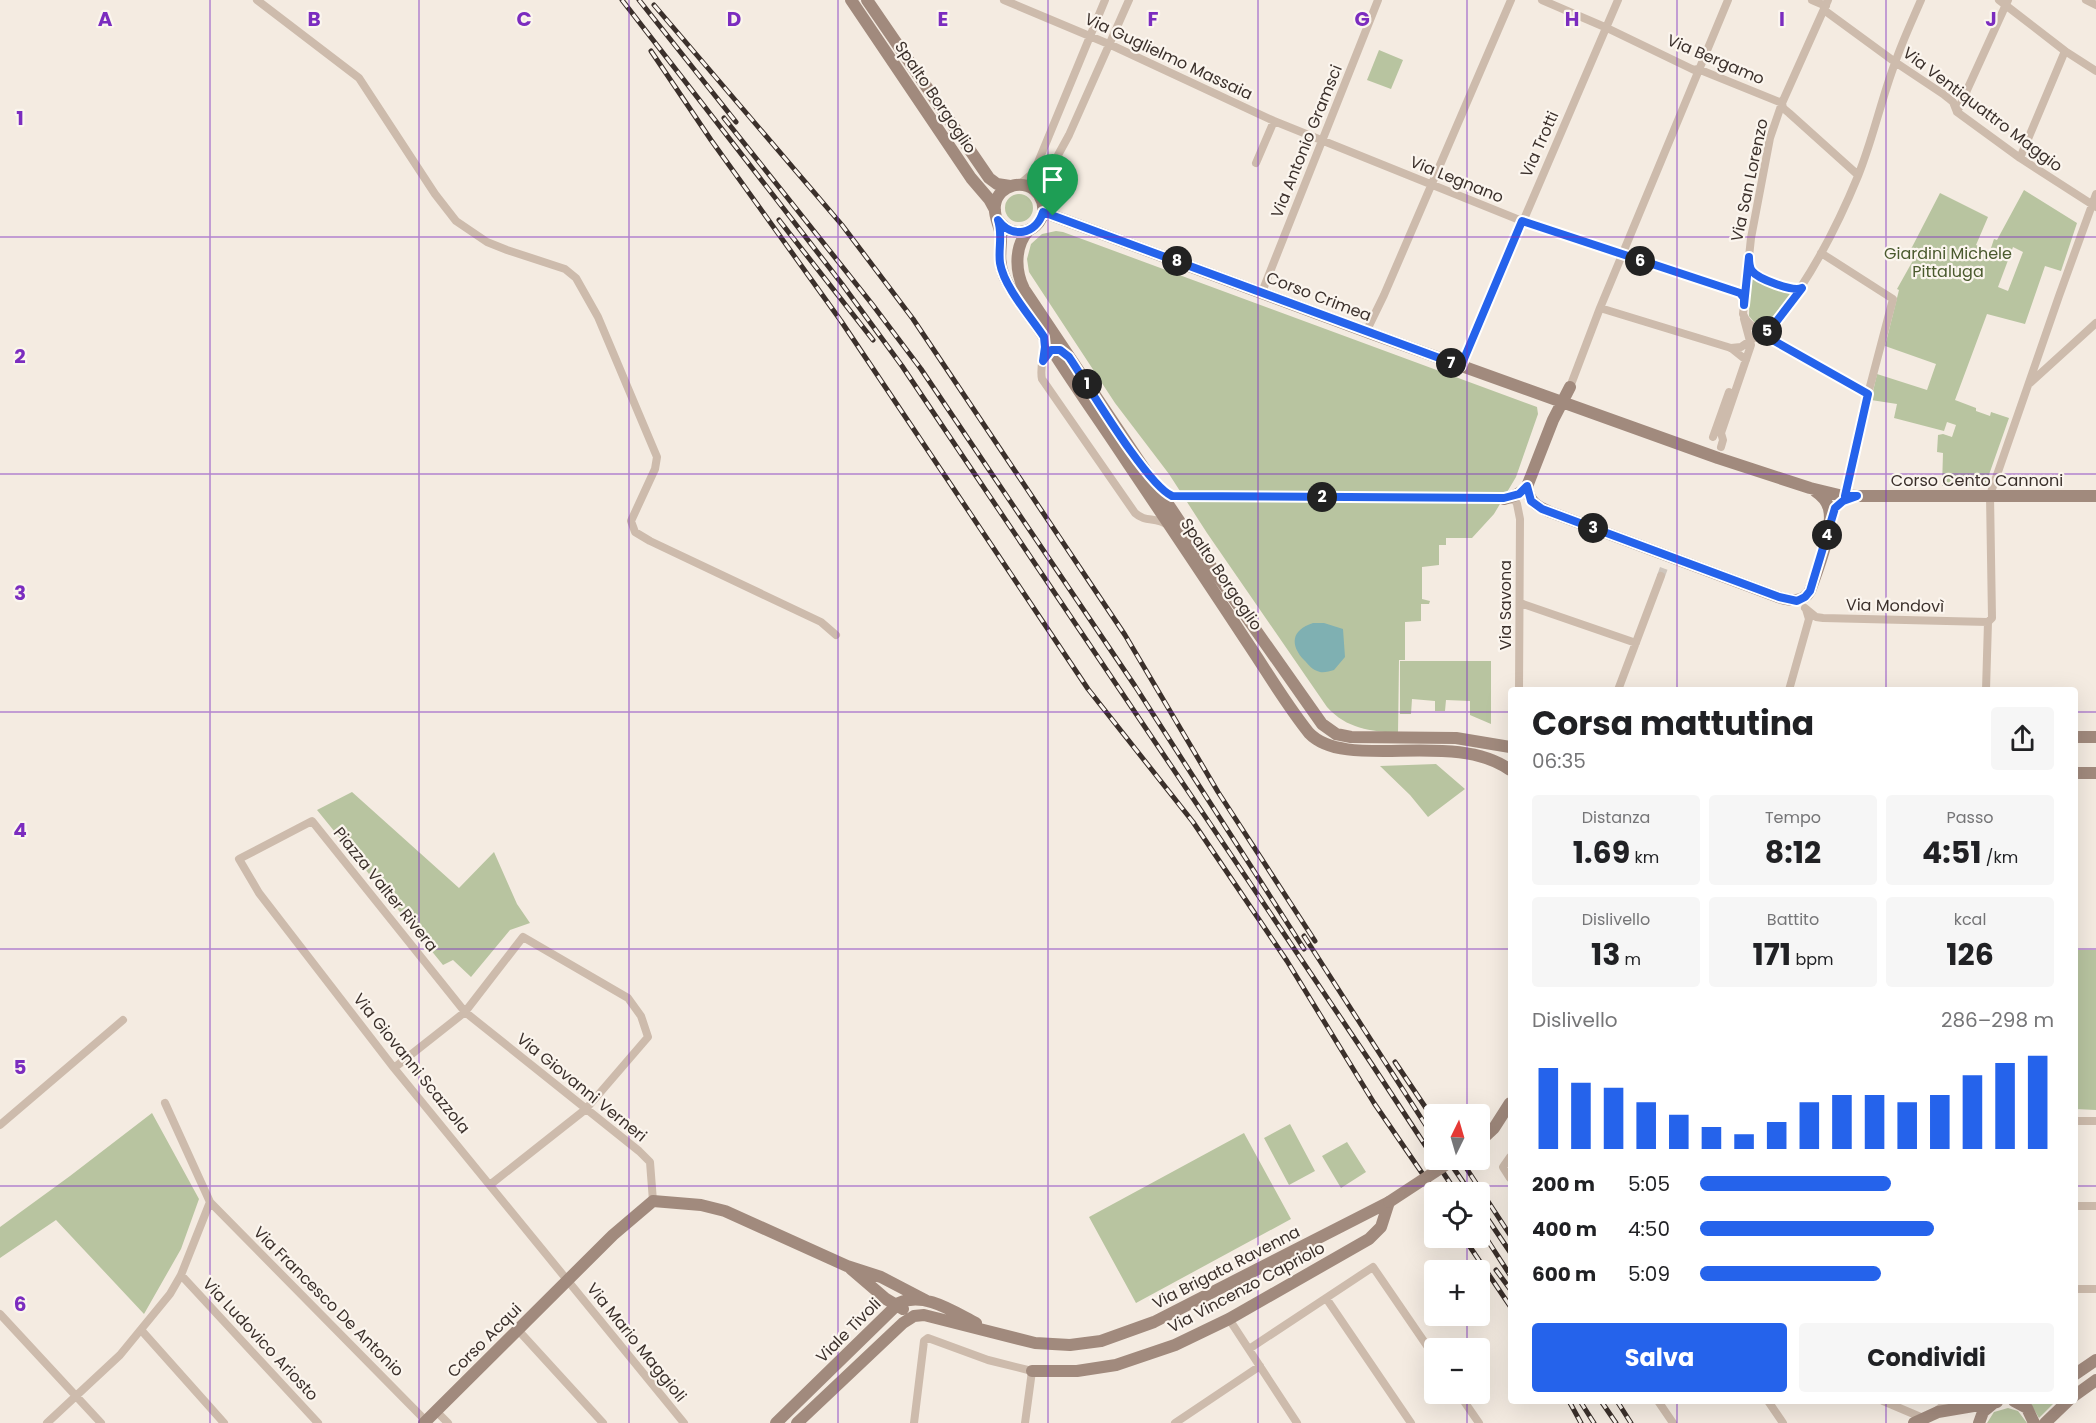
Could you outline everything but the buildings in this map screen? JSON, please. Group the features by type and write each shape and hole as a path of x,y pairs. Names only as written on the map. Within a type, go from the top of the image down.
{"main road":[{"name":"Spalto Borgoglio","path":"851,0 971,178 989,199 1001,233 999,257 1004,275 1051,350 1300,721 1314,738 1340,749 1433,750 1466,753 1508,768"},
{"name":"Spalto Borgoglio","path":"867,0 989,178 997,184 1015,185"},
{"path":"1015,185 1033,189 1041,198 1043,212 1038,223 1020,233 1003,227 996,215 999,195 1015,185"},
{"name":"Corso Crimea","path":"1043,212 1542,395 1710,445"},
{"name":"Spalto Borgoglio","path":"1029,230 1018,250 1020,281 1142,466 1327,729 1336,734 1352,737 1456,738 1508,747"},
{"path":"1504,498 1519,494 1527,486 1553,420 1570,387"},
{"path":"1542,395 1552,403 1553,420"},
{"name":"Corso Cento Cannoni","path":"1710,445 1805,486 1851,496 2096,496"},
{"path":"1527,486 1533,503 1550,512 1690,565 1779,597 1797,601 1806,596 1837,505 1851,496"},
{"path":"1805,486 1825,501 1830,513 1829,529"},
{"path":"2078,737 2096,737"},
{"path":"2078,772 2096,773"},
{"path":"1490,1132 1508,1107"},
{"name":"Via Brigata Ravenna","path":"997,1333 1021,1340 1057,1345 1091,1343 1124,1334 1154,1322 1239,1280 1389,1202 1438,1170"},
{"path":"653,1201 701,1205 725,1211 847,1266 867,1271 997,1333"},
{"name":"Corso Acqui","path":"425,1422 613,1235 653,1201"},
{"name":"Via Vincenzo Capriolo","path":"1032,1371 1077,1371 1125,1363 1175,1345 1229,1319 1369,1239 1381,1227 1389,1202"},
{"path":"847,1266 896,1306 909,1312 997,1333"},
{"path":"874,1329 885,1307 875,1289"},
{"name":"Viale Tivoli","path":"776,1423 896,1306 909,1300 927,1300"},
{"name":"Viale Tivoli","path":"797,1423 907,1319 924,1315"},
{"path":"2078,1372 2096,1360"},
{"path":"2078,1393 2096,1380"},
{"path":"1923,1418 1973,1404"},
{"path":"1977,1404 1979,1423"},
{"path":"1979,1423 1985,1410 1994,1404"},
{"path":"2048,1420 2065,1404"},
{"path":"2023,1405 2034,1423"}],"street":[{"path":"257,0 359,78 435,194 456,221 487,242 565,269 576,278 598,317 657,456 655,469 631,521 635,532 821,622 836,635"},
{"path":"1015,185 1034,172 1105,0"},
{"path":"1041,198 1046,177 1069,135 1130,0"},
{"name":"Via Antonio Gramsci","path":"1262,292 1378,0"},
{"path":"1366,332 1384,296 1511,0"},
{"name":"Via Bergamo","path":"1542,0 1683,65 1782,103 1783,108 1858,175"},
{"name":"Via Trotti","path":"1461,366 1618,0"},
{"path":"1570,387 1600,308 1728,0"},
{"name":"Via Ventiquattro Maggio","path":"1812,0 1826,5 1895,62 1948,98 1958,112 2020,158 2094,206"},
{"path":"1731,348 1749,343 1767,332 1802,288 1858,175 1895,62 1921,0"},
{"path":"2086,0 2096,5"},
{"name":"Via Guglielmo Massaia","path":"1009,1 1322,141"},
{"path":"1958,112 2004,2 2064,51 2096,71"},
{"name":"Via San Lorenzo","path":"1749,343 1742,310 1747,268 1770,138 1782,103 1826,5"},
{"path":"2020,158 2064,51"},
{"path":"1256,163 1274,121"},
{"name":"Via Legnano","path":"1322,141 1522,221 1740,293 1744,298 1744,305"},
{"path":"1986,687 1988,622 1992,618 1990,495 2094,206 2096,194"},
{"path":"1821,253 1893,299 1868,394 1851,496"},
{"path":"1749,257 1750,268 1756,275 1792,290 1802,288"},
{"path":"1600,308 1731,348 1744,358"},
{"path":"1744,318 1755,328 1763,329 1774,325"},
{"path":"2028,386 2096,323"},
{"path":"1721,447 1723,440 1721,433 1749,343 1774,325"},
{"path":"1767,332 1768,337 1774,341 1868,394"},
{"path":"1044,337 1042,378 1067,421 1135,513 1144,519 1161,520 1170,526"},
{"path":"1043,361 1051,350 1060,350 1069,357"},
{"path":"1710,445 1744,358"},
{"path":"1142,466 1164,492 1172,496 1504,498 1516,502 1520,519"},
{"path":"1520,519 1522,512 1528,508 1550,512"},
{"name":"Via Savona","path":"1519,687 1520,519"},
{"path":"1665,565 1670,560 1690,565"},
{"path":"1619,687 1661,576"},
{"name":"Via Mondovì","path":"1779,597 1822,618 1988,622"},
{"path":"1520,603 1636,643"},
{"path":"1790,687 1808,623 1808,612 1805,608"},
{"name":"Piazza Valter Rivera","path":"239,859 312,821 465,1012"},
{"name":"Via Giovanni Scazzola","path":"239,859 259,893 394,1068 567,1280"},
{"path":"394,1068 465,1012 523,937 628,998 641,1016 648,1037 586,1109 491,1185"},
{"name":"Via Giovanni Verneri","path":"465,1012 650,1162 653,1201"},
{"path":"0,1125 123,1020"},
{"path":"47,1423 120,1355 142,1331 170,1294 181,1275 210,1202 165,1103"},
{"path":"2078,1121 2096,1121"},
{"path":"1508,1160 1503,1167 1508,1175"},
{"name":"Via Francesco De Antonio","path":"210,1202 425,1422"},
{"path":"2078,1206 2096,1206"},
{"path":"1249,1349 1373,1267 1424,1341"},
{"name":"Via Ludovico Ariosto","path":"181,1275 318,1423"},
{"name":"Via Mario Maggioli","path":"567,1280 684,1423"},
{"path":"2078,1289 2096,1289"},
{"path":"1326,1298 1411,1423"},
{"path":"0,1314 101,1423"},
{"path":"1229,1319 1297,1423"},
{"path":"518,1330 603,1423"},
{"path":"142,1331 224,1423"},
{"name":"Via Vincenzo Capriolo","path":"914,1423 923,1343 927,1338 988,1360 1032,1371"},
{"path":"1175,1423 1260,1366"},
{"path":"1025,1423 1032,1371"},
{"path":"1466,1404 1479,1423"},
{"path":"1660,1404 1673,1423"},
{"path":"1770,1404 1783,1423"},
{"path":"1890,1404 1923,1418 1944,1404"},
{"path":"436,1411 448,1423"}],"green space":[{"path":"1379,50 1403,60 1391,89 1367,80"},
{"name":"Giardini Michele Pittaluga","path":"2024,190 2077,223 2061,271 2045,266 2025,324 1987,314 1955,400 1990,416 1991,412 2009,418 1985,486 1942,486 1943,453 1937,452 1938,435 1952,437 1956,425 1947,422 1944,431 1894,418 1897,404 1871,400 1877,374 1927,390 1936,364 1885,346 1899,290 1897,289 1916,255 1910,251 1940,193 1988,217 1976,245 1990,251 1994,239 1997,240","holes":["2013,247 2023,252 2008,291 1998,287"]},
{"path":"1019,194 1029,198 1033,208 1029,218 1019,222 1009,218 1005,208 1009,198"},
{"path":"1056,231 1537,407 1538,414 1516,477 1494,514 1472,538 1446,538 1446,545 1439,545 1439,565 1422,567 1422,599 1430,601 1429,604 1421,604 1421,621 1405,622 1405,660 1399,660 1398,733 1360,728 1343,720 1327,707 1169,474 1115,403 1029,272 1027,259 1031,244 1042,234"},
{"path":"1750,275 1793,293 1772,319 1765,324 1754,322 1749,316"},
{"path":"1400,661 1491,661 1491,724 1470,715 1470,701 1446,700 1445,711 1435,711 1435,701 1412,699 1411,714 1400,714"},
{"path":"1436,764 1465,789 1428,817 1410,795 1380,766"},
{"path":"352,792 459,888 494,852 517,904 530,923 510,930 471,977 453,960 443,965 317,810"},
{"path":"2078,950 2096,950 2096,1110 2078,1109"},
{"path":"152,1113 199,1199 181,1249 144,1314 56,1220 0,1258 0,1227"},
{"path":"1290,1124 1315,1171 1289,1185 1264,1138"},
{"path":"1244,1133 1291,1219 1136,1303 1089,1217"},
{"path":"1347,1142 1366,1172 1341,1188 1322,1156"},
{"path":"2031,1404 2053,1404 2039,1418"},
{"path":"2008,1408 2018,1411 2027,1423 1987,1423 1994,1412"}],"water":[{"path":"1313,623 1324,623 1343,629 1345,657 1334,670 1320,672 1315,670 1296,649 1297,634"}],"tunnel":[{"path":"1661,576 1665,565"}],"railway":[{"path":"622,0 842,284 902,366 1449,1182"},
{"path":"639,0 736,122"},
{"path":"654,5 842,225 913,319 1125,635 1218,792 1315,941"},
{"path":"651,51 711,140 841,321 1088,689 1193,822 1287,961 1374,1103 1428,1182"},
{"path":"724,118 921,369 1135,686 1304,949"},
{"path":"779,220 873,340"},
{"path":"1304,936 1424,1122"},
{"path":"1395,1062 1424,1105"},
{"path":"1455,1170 1463,1182"},
{"path":"1468,1170 1508,1232"},
{"path":"1490,1222 1508,1249"},
{"path":"1490,1244 1508,1272"},
{"path":"1471,1248 1508,1303"},
{"path":"1496,1270 1508,1286"},
{"path":"1571,1404 1581,1423"},
{"path":"1582,1404 1594,1423"},
{"path":"1603,1404 1616,1423"},
{"path":"1619,1404 1631,1423"}],"route":[{"path":"1043,212 1053,216 1461,366 1522,221 1740,293 1744,298 1744,305 1749,257 1750,268 1756,275 1792,290 1802,288 1767,331 1769,338 1868,394 1845,496 1857,496 1843,501 1835,508 1810,591 1801,600 1795,601 1542,509 1531,501 1527,486 1519,494 1504,498 1172,496 1164,492 1142,466 1069,357 1057,349 1046,354 1043,361 1044,337 1004,275 999,257 1001,233 998,220 1008,230 1020,233 1036,225 1043,212"}]}
